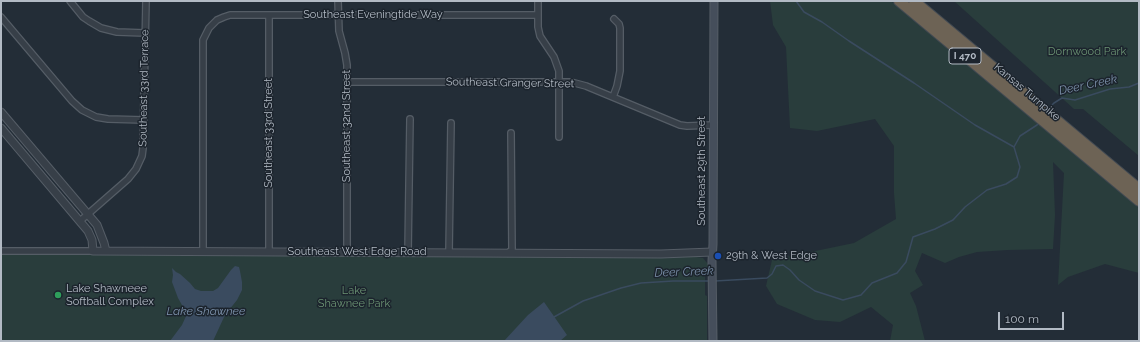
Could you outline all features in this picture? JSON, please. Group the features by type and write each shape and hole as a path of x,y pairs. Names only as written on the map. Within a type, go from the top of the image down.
{"highway":[{"name":"Kansas Turnpike","path":"899,1 1035,108"},
{"name":"Kansas Turnpike","path":"914,1 1139,201"},
{"name":"Kansas Turnpike","path":"1055,125 1139,189"}],"main road":[{"name":"Southeast 29th Street","path":"713,341 712,252 714,1"}],"street":[{"path":"70,1 83,16 101,28 117,32 145,33"},
{"name":"Southeast 33rd Terrace","path":"80,221 128,179 136,169 140,160 143,148 146,1"},
{"name":"Southeast 32nd Street","path":"338,1 339,35 346,60 347,82 347,252"},
{"path":"538,1 538,27 540,36 552,53 559,71 559,137"},
{"name":"Southeast Eveningtide Way","path":"203,251 203,40 207,31 217,20 227,16 269,15 538,15"},
{"name":"Southeast 33rd Street","path":"269,15 269,251"},
{"path":"1,17 72,101 82,110 96,117 113,120 144,120"},
{"path":"613,97 620,71 620,28 619,24 614,19"},
{"name":"Southeast Granger Street","path":"347,82 571,82 586,86 680,125 713,125"},
{"path":"1,112 88,214 100,233 106,251"},
{"path":"408,252 410,119"},
{"path":"449,252 451,123"},
{"path":"1,128 80,221 91,236 93,251"},
{"path":"508,253 512,250 511,133"},
{"name":"Southeast West Edge Road","path":"1,251 269,251 661,254 712,252"}],"green space":[{"path":"770,1 891,1 1139,208 1139,273 1105,264 1068,277 1058,285 1064,173 1053,162 1055,215 1053,249 977,252 945,263 922,253 915,271 923,285 910,293 916,306 925,341 890,341 893,325 871,307 840,322 815,320 777,304 766,286 772,260 854,243 896,219 894,193 894,146 875,119 817,131 790,128 786,47 773,25"},
{"name":"Dornwood Park","path":"954,1 1139,1 1139,156 1083,109 1074,109"},
{"name":"Lake Shawnee Park","path":"1,253 697,257 703,258 708,264 707,268 705,269 705,295 707,296 707,341 1,341"}],"water":[{"name":"Lake Shawnee","path":"235,266 239,267 242,290 237,300 225,315 213,341 170,341 182,325 187,314 178,298 172,282 172,268 195,289 201,291 213,291 218,288"},
{"path":"544,302 567,335 560,341 504,341 528,315"}],"waterway":[{"path":"796,1 804,12 822,22 975,125 1014,147"},
{"name":"Deer Creek","path":"1049,108 1062,98 1075,100 1110,89 1129,87 1139,83"},
{"name":"Deer Creek","path":"715,281 767,278 772,274 776,266 783,265 799,280 815,291 843,300 861,295 872,283 897,273 906,262 913,237 935,229 953,220 965,207 987,190 1006,184 1017,177 1020,167 1014,147 1020,136 1039,123"},
{"name":"Deer Creek","path":"554,317 583,301 641,283 709,281"}],"place":[{"name":"29th & West Edge","path":"718,256"},
{"name":"Lake Shawneee Softball Complex","path":"58,295"}]}
